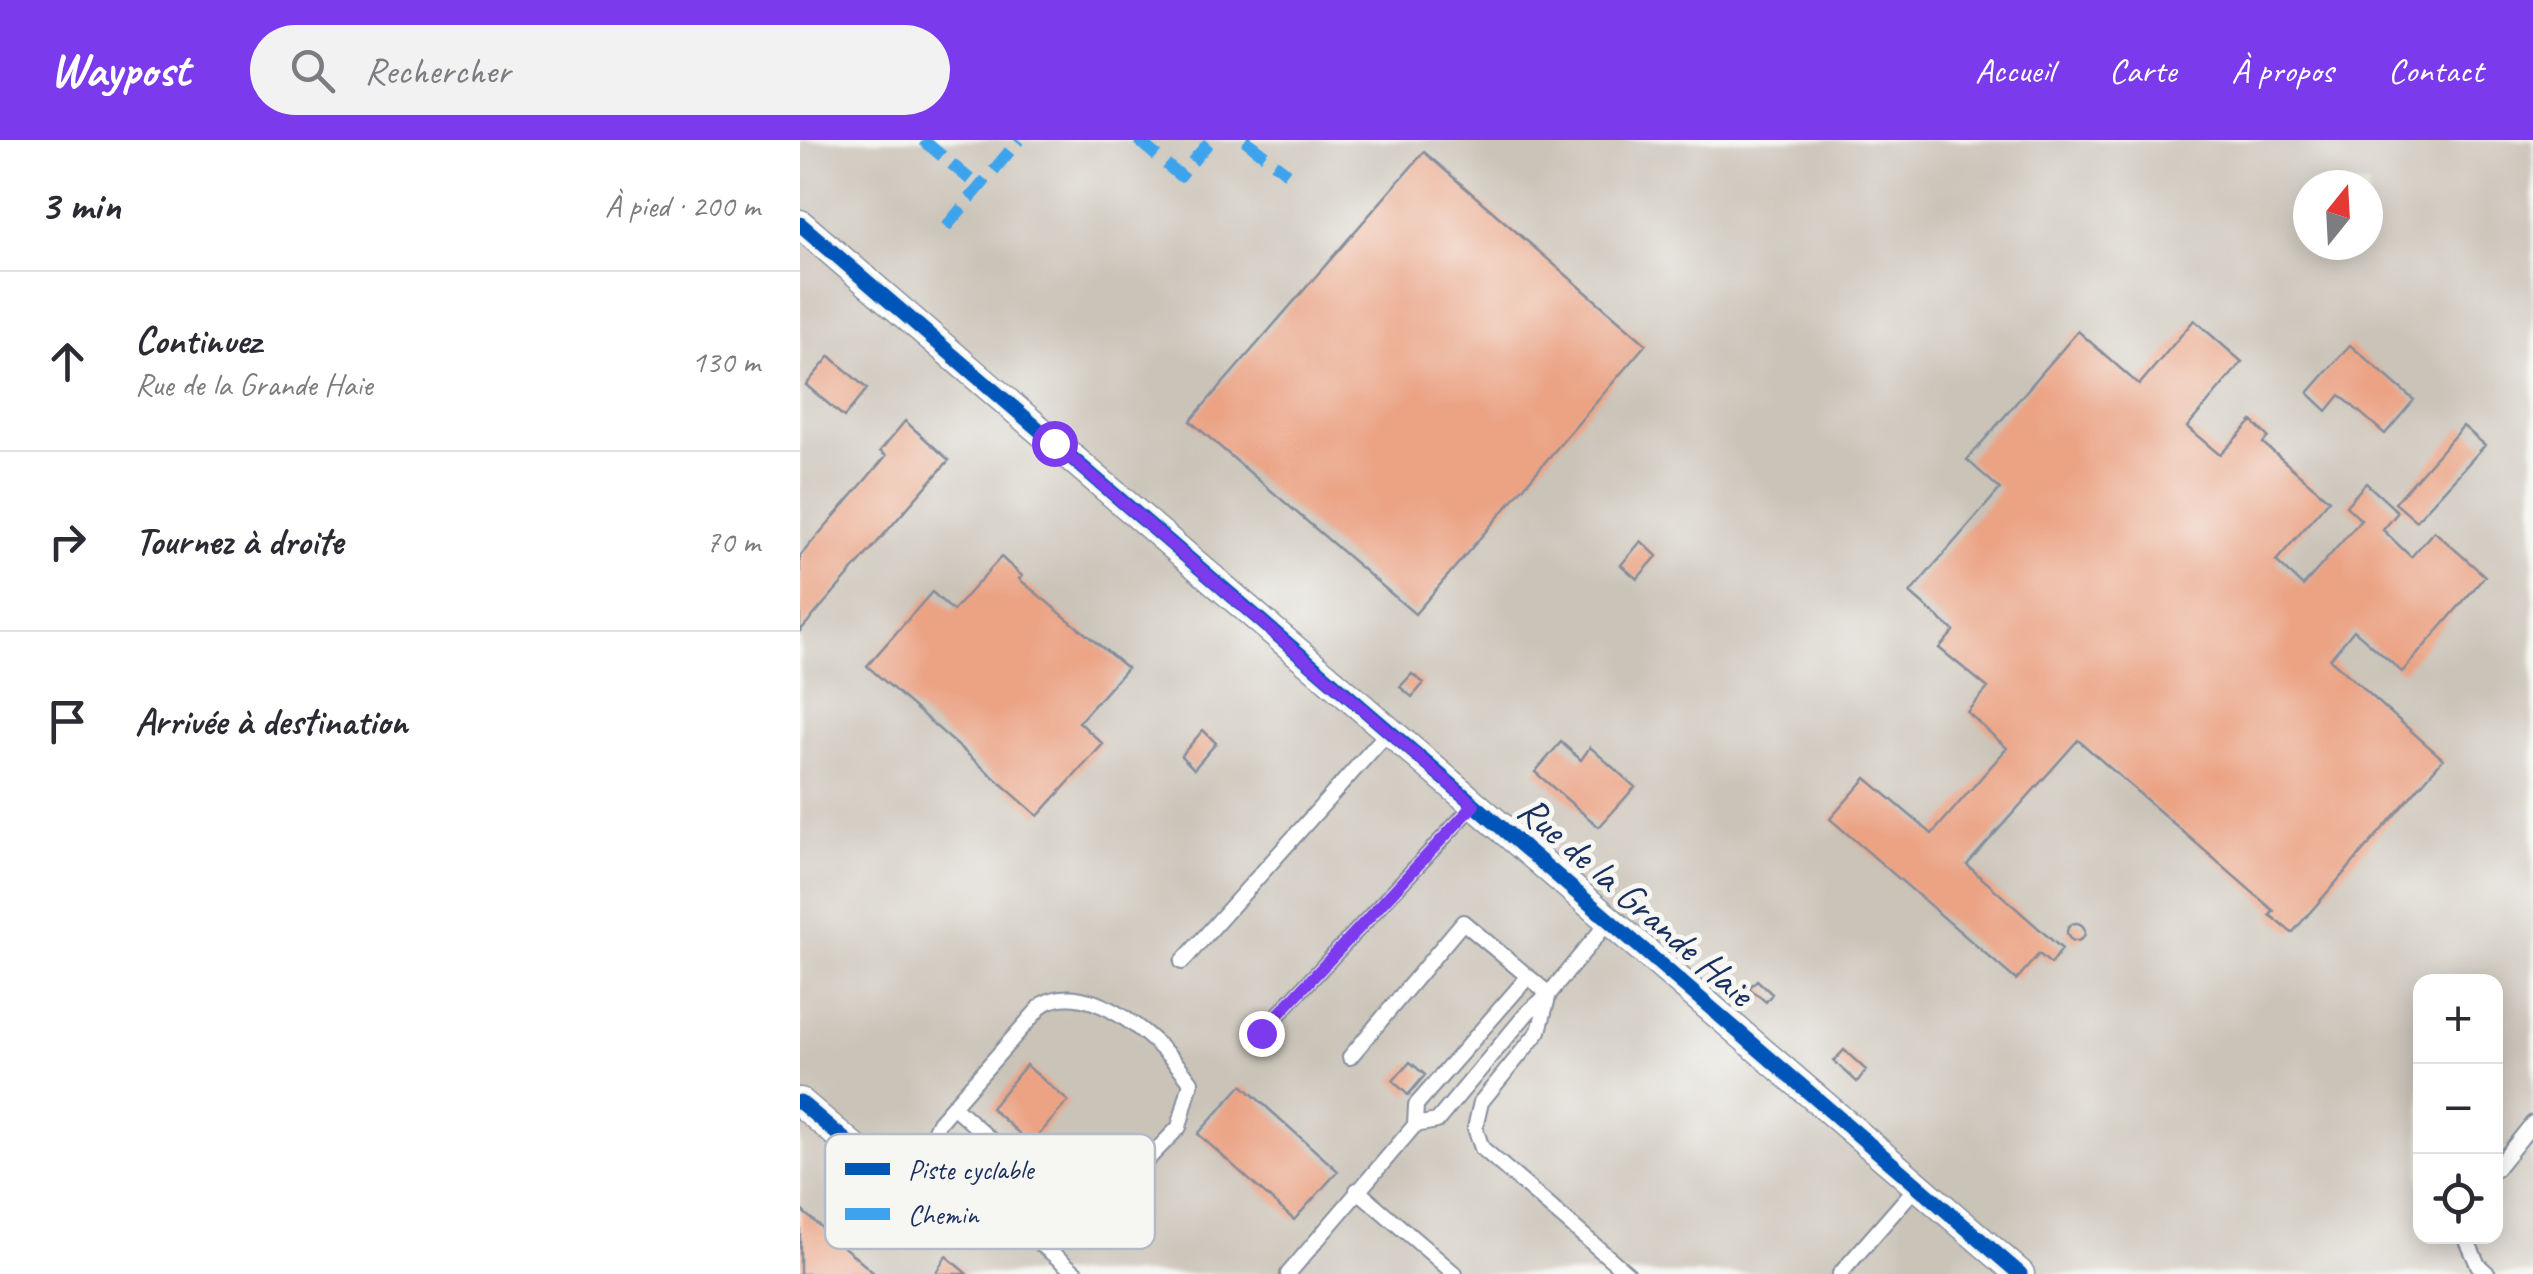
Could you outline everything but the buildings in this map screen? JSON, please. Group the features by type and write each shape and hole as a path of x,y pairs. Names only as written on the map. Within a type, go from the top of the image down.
{"street":[{"name":"Rue de la Grande Haie","path":"800,224 2020,1274"},
{"path":"800,1102 838,1134"}],"lane":[{"path":"1182,962 1389,731"},
{"path":"1261,1033 1474,805"},
{"path":"1415,1125 1438,1121 1609,921"},
{"path":"1350,1057 1463,922 1549,994"},
{"path":"1288,1274 1415,1125 1416,1104 1528,976"},
{"path":"1549,994 1538,1031 1480,1102 1474,1128 1482,1148 1628,1274"},
{"path":"933,1134 939,1122 1043,1004 1056,997 1080,996 1106,1006 1181,1067 1191,1082 1179,1127 1155,1152"},
{"path":"953,1106 984,1134"},
{"path":"2503,1160 2533,1123"},
{"path":"1840,1274 1917,1186"},
{"path":"1358,1190 1455,1274"},
{"path":"2469,1244 2478,1265 2488,1274"},
{"path":"1047,1249 1077,1274"}],"shaded area":[{"path":"800,140 2533,140 2533,1274 800,1274"}],"marked path":[{"path":"923,140 979,187"},
{"path":"946,227 1019,140"},
{"path":"1138,140 1180,176 1211,140"},
{"path":"1245,140 1287,173"}],"cycle path":[{"path":"800,224 2020,1274"},
{"path":"800,1102 838,1134"}],"route":[{"path":"1054,443 1474,805 1261,1033"}]}
